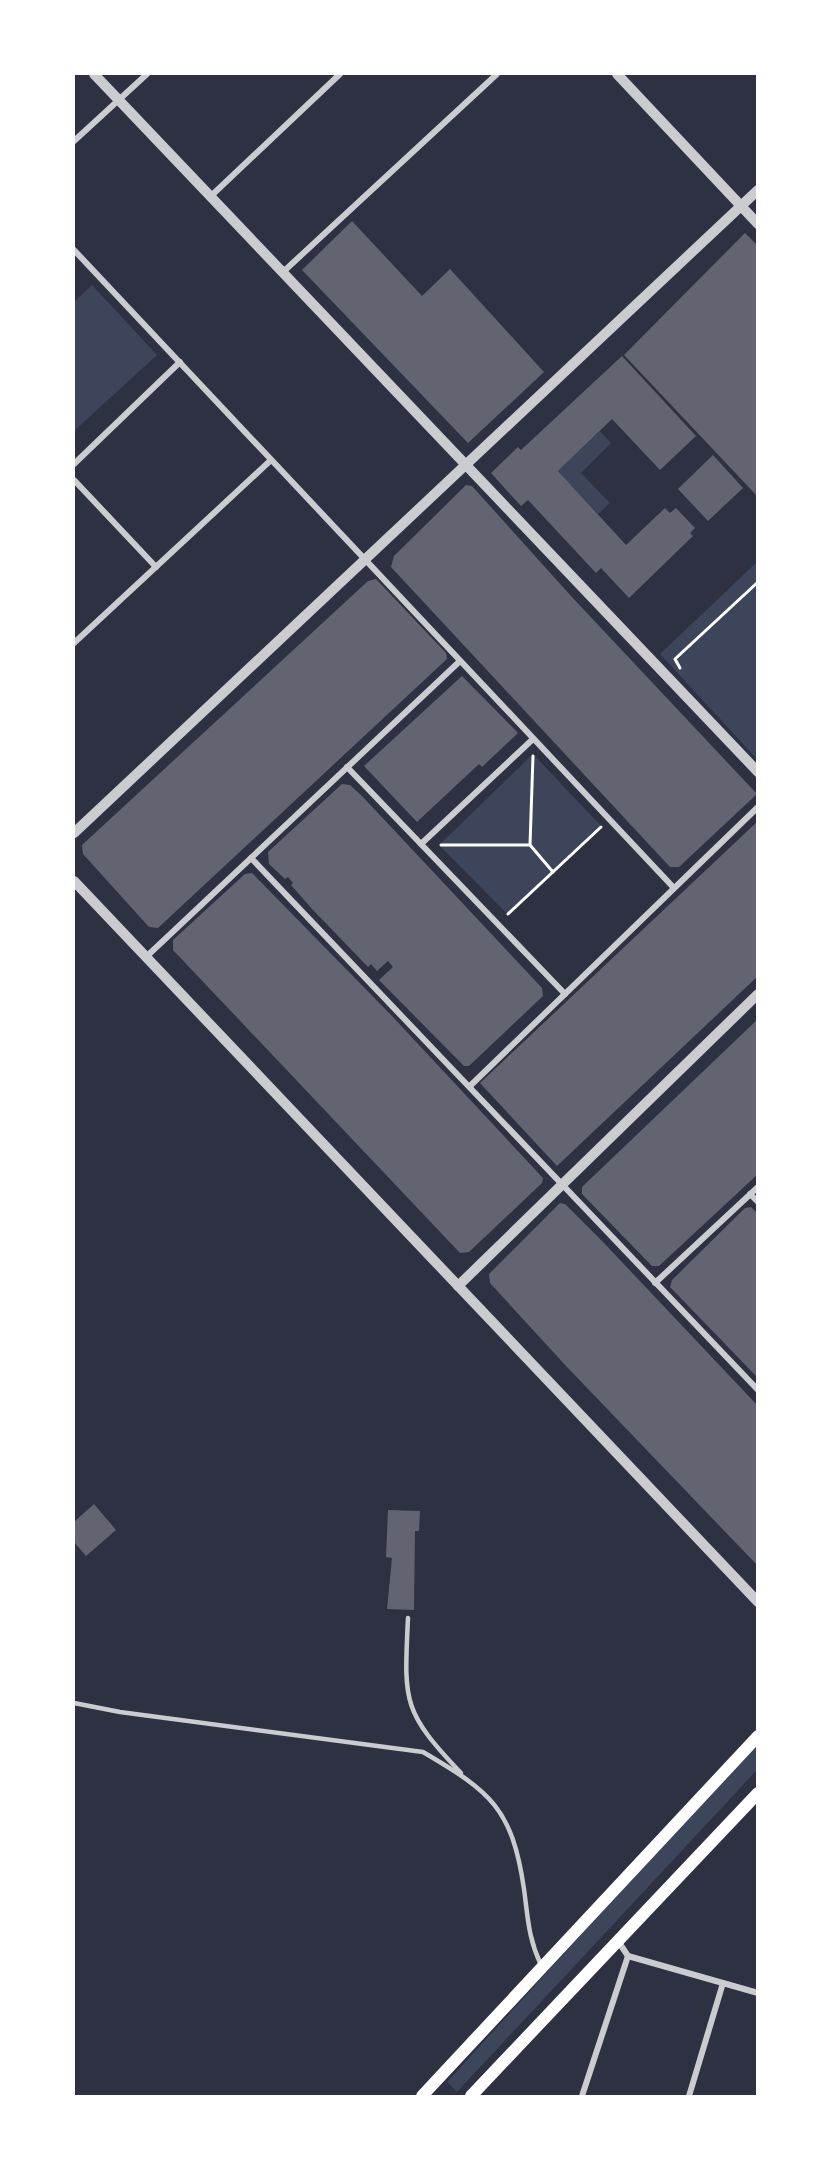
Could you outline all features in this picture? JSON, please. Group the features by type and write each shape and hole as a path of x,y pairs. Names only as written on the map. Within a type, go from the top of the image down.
{"main road":[{"path":"427,2095 542,1967 758,1736"},
{"path":"471,2097 758,1793"}],"street":[{"path":"94,74 465,467 758,772"},
{"path":"74,141 147,74"},
{"path":"211,196 340,74"},
{"path":"283,272 497,74"},
{"path":"617,74 758,224"},
{"path":"74,833 758,190"},
{"path":"74,250 674,888"},
{"path":"74,464 180,362"},
{"path":"74,643 271,460"},
{"path":"74,480 156,567"},
{"path":"146,957 460,661"},
{"path":"421,844 533,739"},
{"path":"347,767 565,994"},
{"path":"470,1086 758,807"},
{"path":"251,858 758,1390"},
{"path":"74,881 758,1602"},
{"path":"458,1286 560,1184 758,994"},
{"path":"655,1283 758,1187"},
{"path":"750,1194 758,1202"},
{"path":"618,1941 628,1956 758,1993"},
{"path":"582,2097 628,1956"},
{"path":"689,2097 723,1983"}],"lane":[{"path":"408,1618 405,1683 411,1711 428,1739 499,1808 515,1841 528,1934 542,1967"},
{"path":"74,1703 120,1712 423,1752 465,1777"}],"path":[{"path":"675,659 758,582"},
{"path":"533,755 530,845 553,872"},
{"path":"508,914 601,827"},
{"path":"441,844 530,845"}],"shaded area":[{"path":"92,285 157,355 74,431 74,302"},
{"path":"600,431 611,443 581,473 610,503 598,514 558,471"},
{"path":"757,562 757,759 660,654"},
{"path":"533,754 602,827 508,915 439,845"},
{"path":"757,1742 757,1770 457,2092 447,2082"}],"building":[{"path":"352,221 422,296 450,269 544,372 468,443 302,270"},
{"path":"745,233 758,246 758,497 624,355"},
{"path":"622,356 696,436 660,470 612,419 558,471 626,545 665,508 670,513 676,508 695,528 690,533 693,536 629,598 601,568 596,573 528,500 521,506 491,473 518,447 521,450"},
{"path":"713,455 743,488 708,521 678,489"},
{"path":"466,485 472,486 571,596 757,794 679,867 670,867 391,567 394,556"},
{"path":"376,579 446,653 447,659 158,928 149,927 83,854 82,845 368,581"},
{"path":"462,676 518,733 482,767 479,764 417,822 364,766"},
{"path":"342,784 350,785 362,796 542,988 543,996 469,1066 464,1066 379,980 393,967 388,961 377,971 371,964 368,967 313,910 291,885 293,883 288,877 285,879 269,864 268,852"},
{"path":"758,821 758,976 557,1166 480,1083"},
{"path":"252,873 391,1015 543,1178 542,1183 469,1252 460,1253 173,950 173,940 245,874"},
{"path":"758,1019 758,1174 659,1266 652,1266 582,1194 582,1187"},
{"path":"560,1203 565,1204 603,1242 758,1406 758,1566 566,1366 490,1283 489,1274"},
{"path":"751,1207 758,1214 758,1378 670,1287 672,1280 745,1208"},
{"path":"94,1504 116,1530 86,1556 74,1542 74,1522"},
{"path":"388,1510 420,1511 419,1531 415,1531 414,1610 387,1609 392,1558 386,1557"}]}
